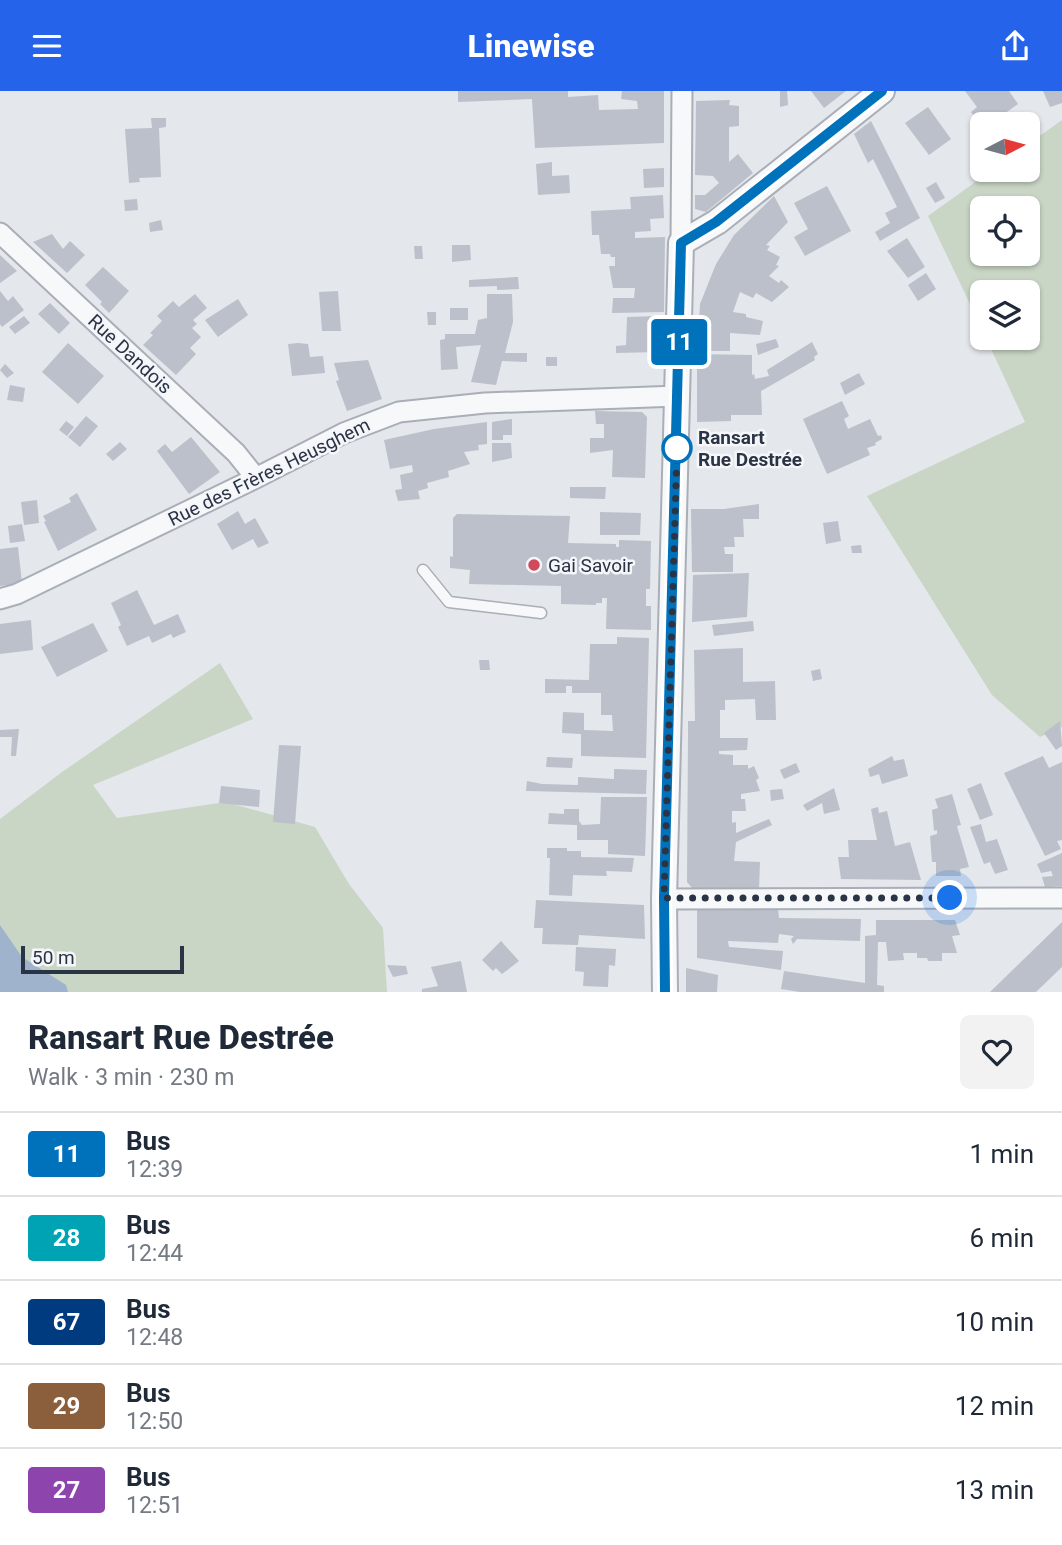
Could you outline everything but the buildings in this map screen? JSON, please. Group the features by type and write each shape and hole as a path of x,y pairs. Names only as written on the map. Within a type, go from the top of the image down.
{"street":[{"path":"665,992 664,898 678,396 682,91"},
{"path":"681,243 716,222 881,91"},
{"name":"Rue Dandois","path":"0,233 236,453 256,478"},
{"name":"Rue des Frères Heusghem","path":"0,599 10,597 372,420 399,412 485,403 678,396"},
{"path":"664,898 1062,898"}],"lane":[{"path":"423,570 449,602 541,613"}],"green space":[{"path":"1062,120 1062,727 1040,737 992,695 867,496 1025,422 992,350 1040,350 1040,280 970,280 970,304 928,216 975,182 1040,182 1040,136"},
{"path":"220,663 253,719 93,785 117,818 226,802 315,827 349,884 383,928 387,992 0,992 0,819 62,772"}],"water":[{"path":"0,925 22,957 66,985 68,992 0,992"}],"bus line":[{"name":"11","path":"665,992 664,898 681,243 716,222 882,91"}],"place":[{"name":"Ransart Rue Destrée","path":"677,448"},
{"name":"Gai Savoir","path":"534,565"}],"route":[{"path":"677,448 664,898 950,898"}]}
